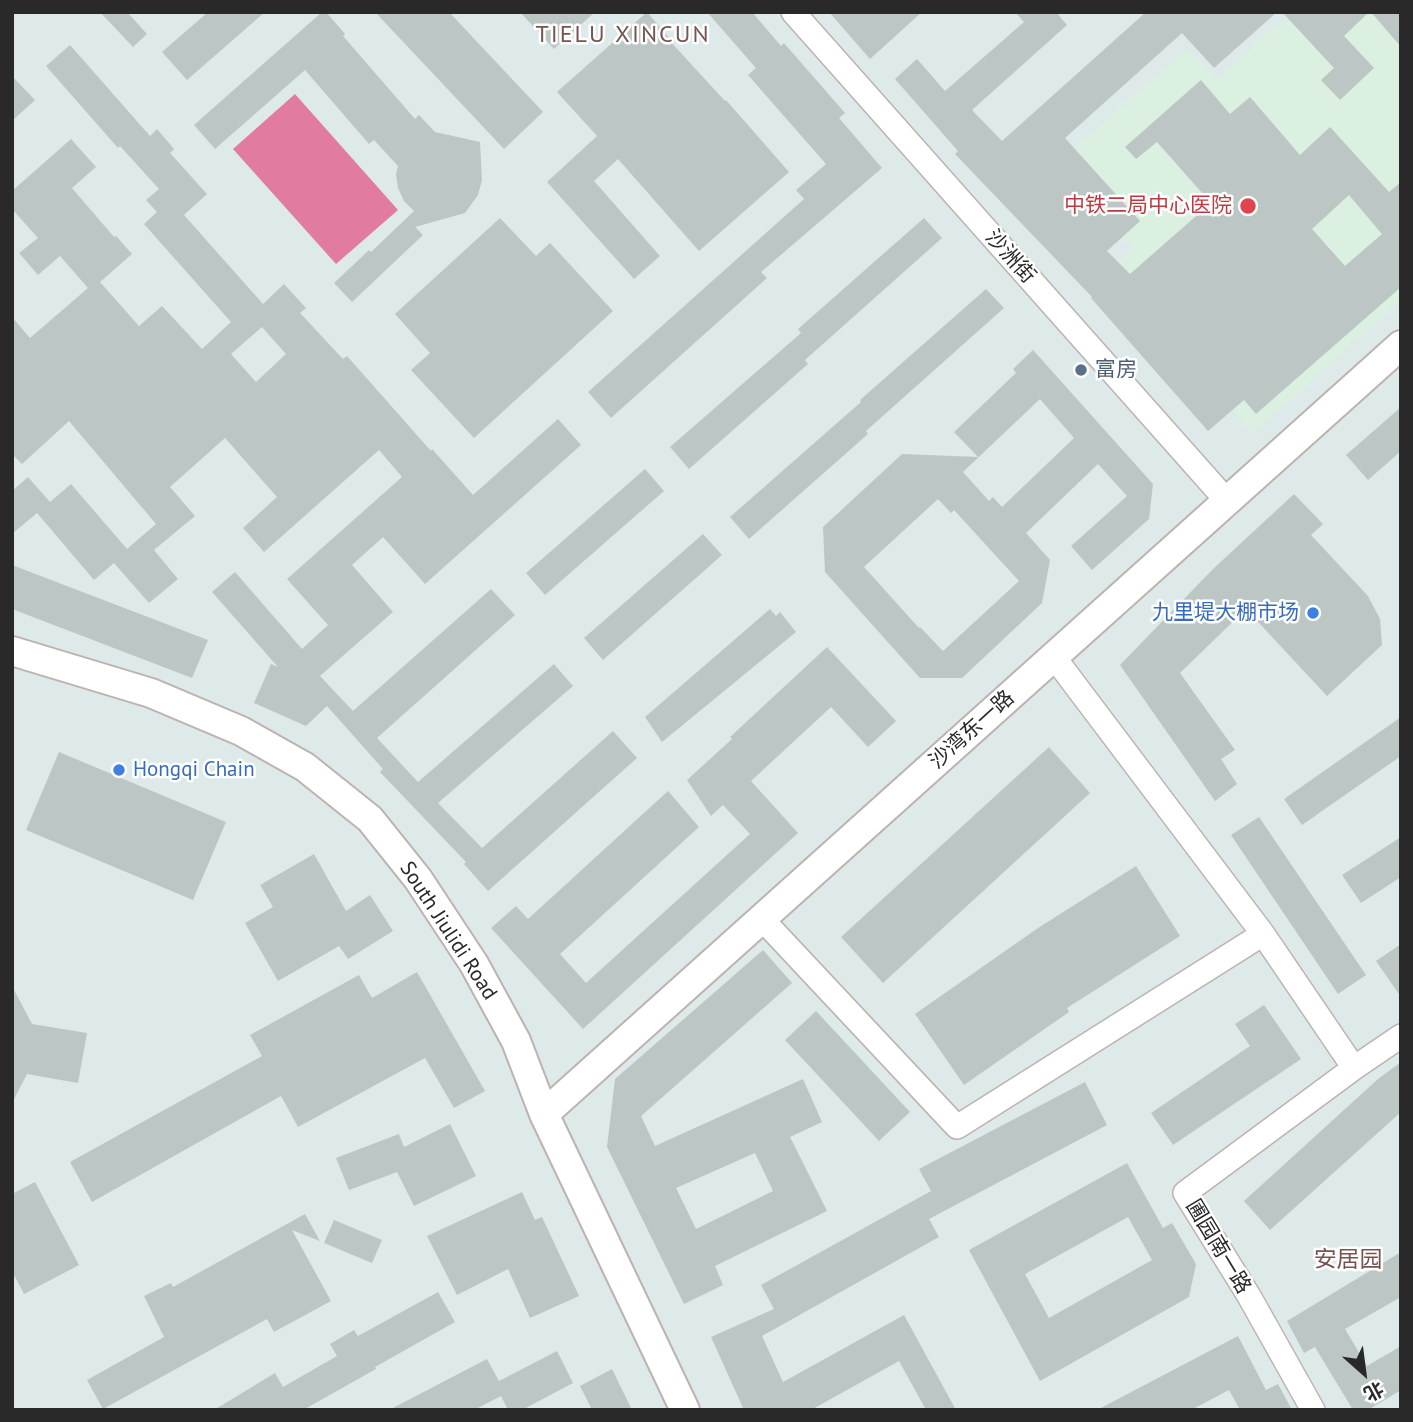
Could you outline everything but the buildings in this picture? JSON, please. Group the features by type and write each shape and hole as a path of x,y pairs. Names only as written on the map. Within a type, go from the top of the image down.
{"street":[{"name":"沙洲街","path":"793,12 1227,501"},
{"name":"沙湾东一路","path":"544,1114 1401,345"},
{"name":"South Jiulidi Road","path":"12,650 151,693 241,731 305,767 370,820 418,879 474,964 516,1041 544,1114 685,1410"},
{"path":"1054,657 1263,934 1353,1068 1401,1036"},
{"path":"762,919 957,1127 1263,934"},
{"name":"圃园南一路","path":"1313,1410 1249,1296 1185,1193 1353,1068"}],"shaded area":[{"name":"中铁二局中心医院","path":"1293,12 1401,12 1401,300 1253,433 1105,273 1133,249 1057,163 1187,49 1216,79"},
{"path":"295,94 398,210 336,264 233,149"}],"place":[{"name":"中铁二局中心医院","path":"1248,206"},
{"name":"富房","path":"1081,370"},
{"name":"九里堤大棚市场","path":"1313,613"},
{"name":"Hongqi Chain","path":"119,770"}],"district":[{"name":"TIELU XINCUN","path":"623,35"},
{"name":"安居园","path":"1348,1260"}]}
